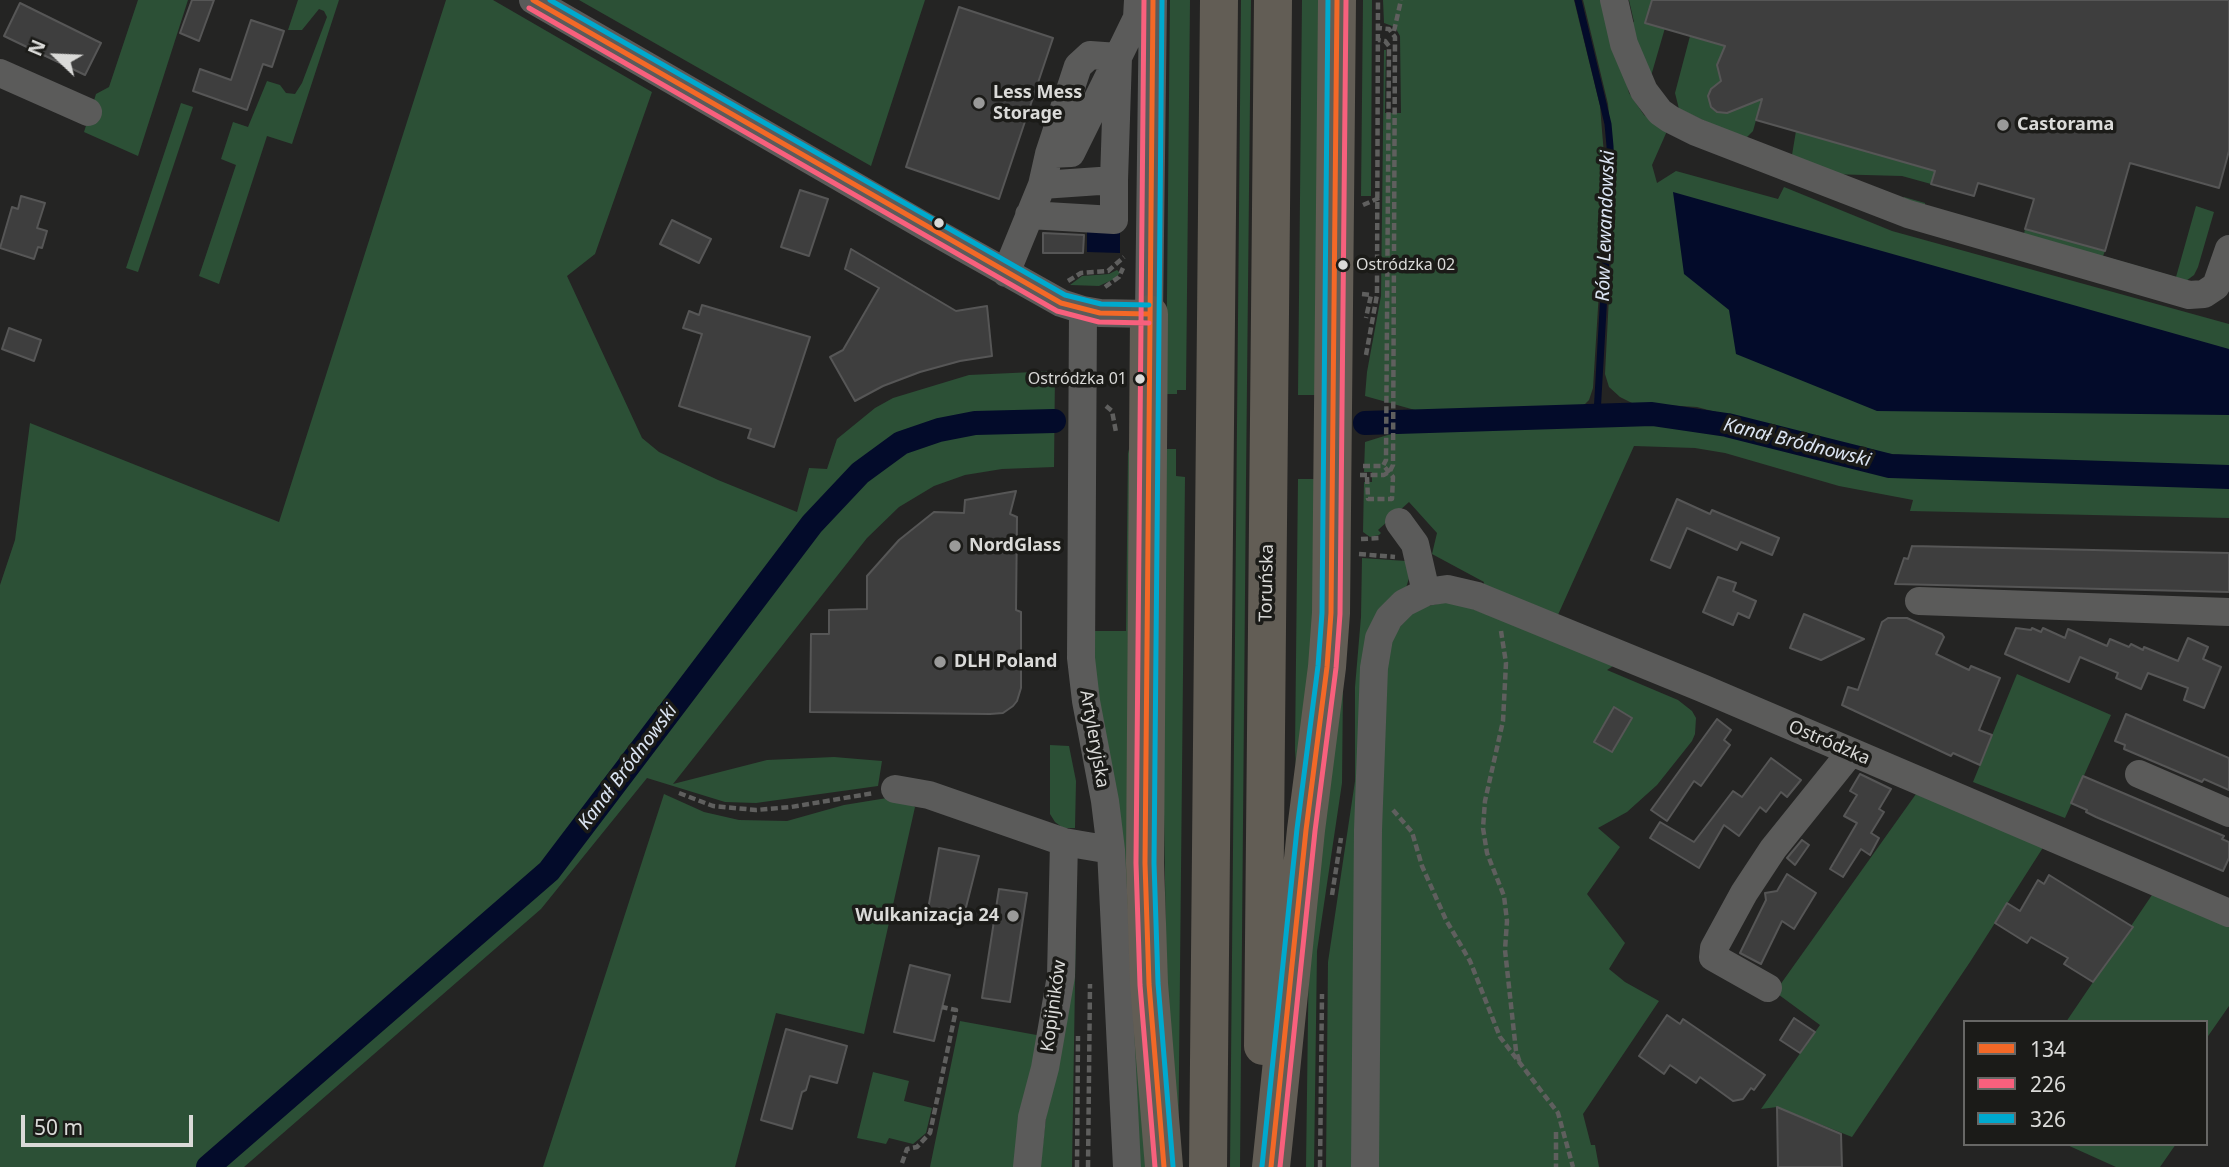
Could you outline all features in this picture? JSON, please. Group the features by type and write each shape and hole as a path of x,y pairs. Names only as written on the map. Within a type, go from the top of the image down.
{"highway":[{"path":"1208,1167 1219,0"},
{"name":"Toruńska","path":"1262,1167 1273,0"},
{"path":"1270,1167 1331,613 1337,0"},
{"path":"1149,314 1145,877 1148,958 1164,1167"}],"street":[{"path":"533,0 1006,273 1061,303 1108,314 1149,314 1153,0"},
{"path":"1029,215 1044,218 1114,220 1118,57 1138,18 1138,0"},
{"path":"1614,0 1624,44 1644,91 1660,112 1696,132 1908,214 2189,295 2204,294 2216,286 2229,249"},
{"path":"1006,273 1042,185 1049,154 1078,66 1090,55 1118,57"},
{"path":"0,73 88,112"},
{"path":"1042,185 1114,180"},
{"name":"Artyleryjska","path":"1083,310 1082,669 1111,850 1127,1167"},
{"path":"1365,1167 1372,691 1377,647 1384,626 1396,610 1411,598 1426,592 1415,544 1393,511"},
{"name":"Ostródzka","path":"1426,592 1439,589 1457,591 1504,607 2229,912"},
{"path":"1919,601 2229,612"},
{"path":"1768,988 1713,957 1714,948 1744,893 1773,849 1851,752"},
{"path":"2139,775 2229,813"},
{"path":"895,789 929,794 1064,842 1111,850"},
{"name":"Kopijników","path":"1027,1167 1031,1116 1045,1068 1061,976 1064,842"}],"path":[{"path":"1371,330 1377,295 1378,0"},
{"path":"1395,114 1394,32 1401,0"},
{"path":"1378,28 1394,32"},
{"path":"1378,40 1385,41 1389,46 1388,114"},
{"path":"1112,411 1115,427"},
{"path":"1383,465 1392,477 1393,511"},
{"path":"1368,482 1368,499 1373,499 1393,511"},
{"path":"1504,607 1501,624 1506,663 1503,721 1485,801 1483,828 1487,853 1504,896 1507,921 1504,950 1516,1051 1520,1063"},
{"path":"1370,784 1412,832 1422,866 1446,920 1471,961 1500,1037 1558,1113 1573,1167"},
{"path":"679,793 713,806 756,810 804,805 895,789"},
{"path":"902,1163 907,1149 917,1147 930,1133 956,1010 942,1007"},
{"path":"1556,1132 1556,1167"}],"green space":[{"path":"138,0 188,0 138,156 84,132 96,94 109,87"},
{"path":"298,0 339,0 292,144 267,136 219,284 199,276 236,165 221,159 233,122 248,127 267,81 280,85 286,93 295,94 302,83 327,17 324,11 319,9 302,30 288,30"},
{"path":"446,0 493,0 652,92 595,254 567,276 642,438 659,452 718,480 797,512 809,468 827,469 837,439 875,408 893,398 969,375 1055,371 1054,467 1002,469 965,475 934,486 899,507 867,538 673,784 767,760 834,757 882,761 878,786 756,803 725,802 647,778 541,909 244,1167 0,1167 0,585 15,540 30,423 279,522"},
{"path":"579,0 925,0 871,166"},
{"path":"1170,0 1190,0 1186,390 1177,390 1177,394 1166,394"},
{"path":"1241,0 1251,0 1240,1167 1230,1167"},
{"path":"1302,0 1323,0 1319,395 1298,395"},
{"path":"1363,0 1372,0 1371,196 1361,196"},
{"path":"1383,0 1574,0 1600,106 1606,179 1593,388 1589,400 1581,408 1422,412 1365,396 1381,296 1384,50 1385,113 1401,113 1400,36 1395,27 1384,23"},
{"path":"1583,0 1605,0 1629,93 1644,115 1667,131 1652,165 1657,183 1676,171 1778,199 1784,187 1892,231 2229,324 2229,467 1926,457 1880,453 1697,407 1632,403 1620,397 1609,387 1605,374 1615,180 1608,104"},
{"path":"1629,0 1652,0 1645,23 1665,28 1651,76 1629,23 1634,22"},
{"path":"1690,36 1773,60 1753,131 1746,138 1679,109 1675,93"},
{"path":"181,103 193,107 138,272 126,268"},
{"path":"1796,131 1935,171 1931,184 1902,176 1828,174 1792,155"},
{"path":"1904,197 2024,234 2025,229 2105,251 2103,256 2176,277 2196,206 2214,212 2198,267 2194,275 2186,281 1901,206"},
{"path":"1117,270 1120,273 1114,279 1099,286 1070,285 1082,276 1109,274"},
{"path":"1645,420 1720,432 1863,467 1899,473 2229,486 2229,518 1910,511 1913,500 1839,486 1725,453 1695,448 1634,446 1557,617 1483,587 1484,582 1432,554 1437,533 1409,502 1378,530 1381,533 1379,535 1370,537 1363,532 1364,482 1372,482 1372,472 1364,472 1365,442 1407,429 1435,426"},
{"path":"1128,449 1135,481 1145,1167 1134,1167 1091,631 1126,631"},
{"path":"1165,449 1176,449 1176,476 1185,477 1178,1167 1167,1012 1163,748"},
{"path":"1298,479 1318,479 1316,626 1297,783 1295,750"},
{"path":"1362,558 1406,561 1409,578 1406,588 1386,607 1357,1167 1326,1167 1328,962 1355,781 1355,687 1361,617"},
{"path":"1452,601 1616,664 1607,670 1678,700 1692,711 1696,718 1692,741 1657,785 1627,812 1598,828 1620,847 1587,894 1625,943 1609,969 1625,982 1659,1001 1583,1114 1591,1145 1595,1145 1599,1167 1374,1167 1378,764 1390,637 1418,608"},
{"path":"2017,674 2111,715 2065,818 1973,782"},
{"path":"1343,686 1342,783 1317,951 1314,1167 1306,1167 1309,944"},
{"path":"1050,745 1069,746 1076,781 1075,828 1063,828 1050,814"},
{"path":"664,794 704,812 739,820 787,821 844,805 887,798 900,798 915,807 864,1034 776,1013 735,1167 543,1167"},
{"path":"1916,794 2044,846 1970,962 1852,1137 1777,1107 1761,1109 1820,1025 1775,992"},
{"path":"1077,861 1072,1167 1040,1167"},
{"path":"2154,892 2229,927 2229,1006 2208,1036 2208,1020 2067,1020"},
{"path":"960,1021 1042,1036 1020,1167 930,1167"},
{"path":"873,1072 909,1081 904,1101 932,1108 926,1133 913,1144 889,1138 886,1144 857,1138"},
{"path":"2069,1146 2175,1146 2160,1167 2116,1167"}],"water":[{"path":"1673,192 2229,349 2229,415 1877,411 1736,354 1729,310 1684,274"},
{"path":"1087,230 1120,230 1120,253 1087,252"}],"building":[{"path":"192,0 214,0 199,41 180,33"},
{"name":"Castorama","path":"1652,0 2229,0 2229,151 2219,188 2130,163 2105,251 2025,229 2034,199 1978,183 1974,196 1931,184 1935,171 1756,120 1762,99 1727,113 1717,112 1711,107 1708,96 1711,89 1721,81 1717,65 1725,46 1645,23"},
{"path":"20,3 101,43 85,75 4,36"},
{"name":"Less Mess Storage","path":"959,7 1053,38 999,199 906,167"},
{"path":"251,20 284,31 272,67 263,64 247,110 193,91 200,69 231,80"},
{"path":"800,190 828,199 809,256 781,247"},
{"path":"21,196 45,203 37,228 47,231 42,248 38,247 34,259 0,248 12,207 18,209"},
{"path":"672,220 711,239 699,263 660,244"},
{"path":"1043,233 1084,235 1083,253 1043,253"},
{"path":"851,249 956,311 987,306 992,356 920,372 883,386 855,401 830,357 843,350 879,288 845,269"},
{"path":"702,305 810,337 774,447 748,438 751,429 679,406 702,334 683,328 689,311 699,315"},
{"path":"9,328 41,340 34,361 2,349"},
{"path":"1016,491 1010,514 1017,517 1016,610 1021,612 1021,688 1013,706 1003,713 990,714 810,712 811,634 829,634 829,610 867,609 867,576 899,540 934,512 964,513 965,500"},
{"path":"1677,499 1710,514 1712,510 1779,538 1772,555 1741,542 1737,550 1687,528 1670,568 1651,560"},
{"path":"1912,546 2229,553 2229,592 1895,584 1904,558 1908,559"},
{"path":"1718,577 1736,583 1733,591 1756,601 1749,618 1738,613 1733,625 1703,612"},
{"path":"1804,614 1864,639 1821,660 1790,648"},
{"path":"1888,618 1907,618 1942,634 1944,637 1936,654 1969,670 1971,666 2000,678 1979,730 1992,735 1980,765 1953,753 1951,756 1842,705 1848,687 1858,690 1882,622"},
{"path":"2016,628 2032,628 2041,632 2043,628 2065,638 2068,629 2107,646 2110,639 2129,647 2131,644 2143,650 2144,647 2178,661 2188,638 2208,647 2203,659 2221,667 2204,708 2184,700 2188,688 2148,673 2141,689 2116,678 2118,673 2080,657 2069,682 2005,654"},
{"path":"1614,707 1632,718 1612,752 1594,742"},
{"path":"2126,714 2229,758 2229,790 2204,779 2202,782 2124,749 2125,745 2115,741"},
{"path":"1717,719 1731,730 1724,740 1730,745 1701,786 1694,781 1667,821 1651,810"},
{"path":"1771,758 1801,780 1787,797 1781,792 1766,812 1760,807 1739,836 1724,825 1699,868 1650,838 1660,822 1694,842 1733,791 1742,797"},
{"path":"1860,774 1891,789 1879,809 1884,812 1871,833 1879,838 1870,855 1861,849 1843,877 1830,869 1857,823 1844,816 1857,795 1850,791"},
{"path":"2083,776 2224,836 2222,839 2229,842 2229,858 2223,871 2096,817 2071,803"},
{"path":"1802,840 1809,845 1795,865 1787,858"},
{"path":"939,848 979,856 962,923 927,915"},
{"path":"1787,874 1816,893 1794,929 1782,921 1761,964 1740,953 1766,900 1765,893 1777,891"},
{"path":"2049,875 2133,927 2093,982 2064,964 2068,958 2031,937 2027,943 1995,923 2007,903 2020,911 2038,880 2044,884"},
{"path":"999,889 1027,893 1010,1002 982,998"},
{"path":"910,965 950,975 934,1041 894,1032"},
{"path":"1667,1015 1680,1024 1683,1019 1765,1075 1743,1099 1733,1101 1700,1077 1696,1083 1670,1065 1664,1074 1639,1056"},
{"path":"1794,1018 1815,1032 1800,1053 1780,1040"},
{"path":"786,1029 847,1046 837,1083 810,1076 806,1090 802,1092 792,1129 761,1120"},
{"path":"1777,1107 1841,1134 1842,1167 1778,1167"}],"waterway":[{"name":"Rów Lewandowski","path":"1578,0 1608,124 1610,146 1611,171 1597,414"},
{"name":"Kanał Bródnowski","path":"1365,423 1652,414 1727,425 1890,466 2229,477"},
{"name":"Kanał Bródnowski","path":"208,1167 549,871 812,524 860,473 901,443 939,430 975,423 1054,421"}],"transit line":[{"name":"134","path":"533,0 1061,303 1100,313 1149,314"},
{"name":"326","path":"550,0 1065,295 1101,304 1149,305"},
{"name":"226","path":"1144,0 1136,863 1140,985 1155,1167"},
{"name":"134","path":"1153,0 1145,863 1149,984 1164,1167"},
{"name":"326","path":"1162,0 1154,863 1158,983 1173,1166"},
{"name":"326","path":"1262,1166 1322,613 1328,0"},
{"name":"134","path":"1271,1167 1331,613 1337,0"},
{"name":"226","path":"1280,1167 1340,614 1346,0"},
{"name":"226","path":"529,8 1057,311 1099,322 1149,323"}],"place":[{"name":"Less Mess Storage","path":"979,103"},
{"name":"Castorama","path":"2003,125"},
{"name":"Ostródzka 02","path":"1343,265"},
{"name":"Ostródzka 01","path":"1140,379"},
{"name":"NordGlass","path":"955,546"},
{"name":"DLH Poland","path":"940,662"},
{"name":"Wulkanizacja 24","path":"1013,916"}]}
